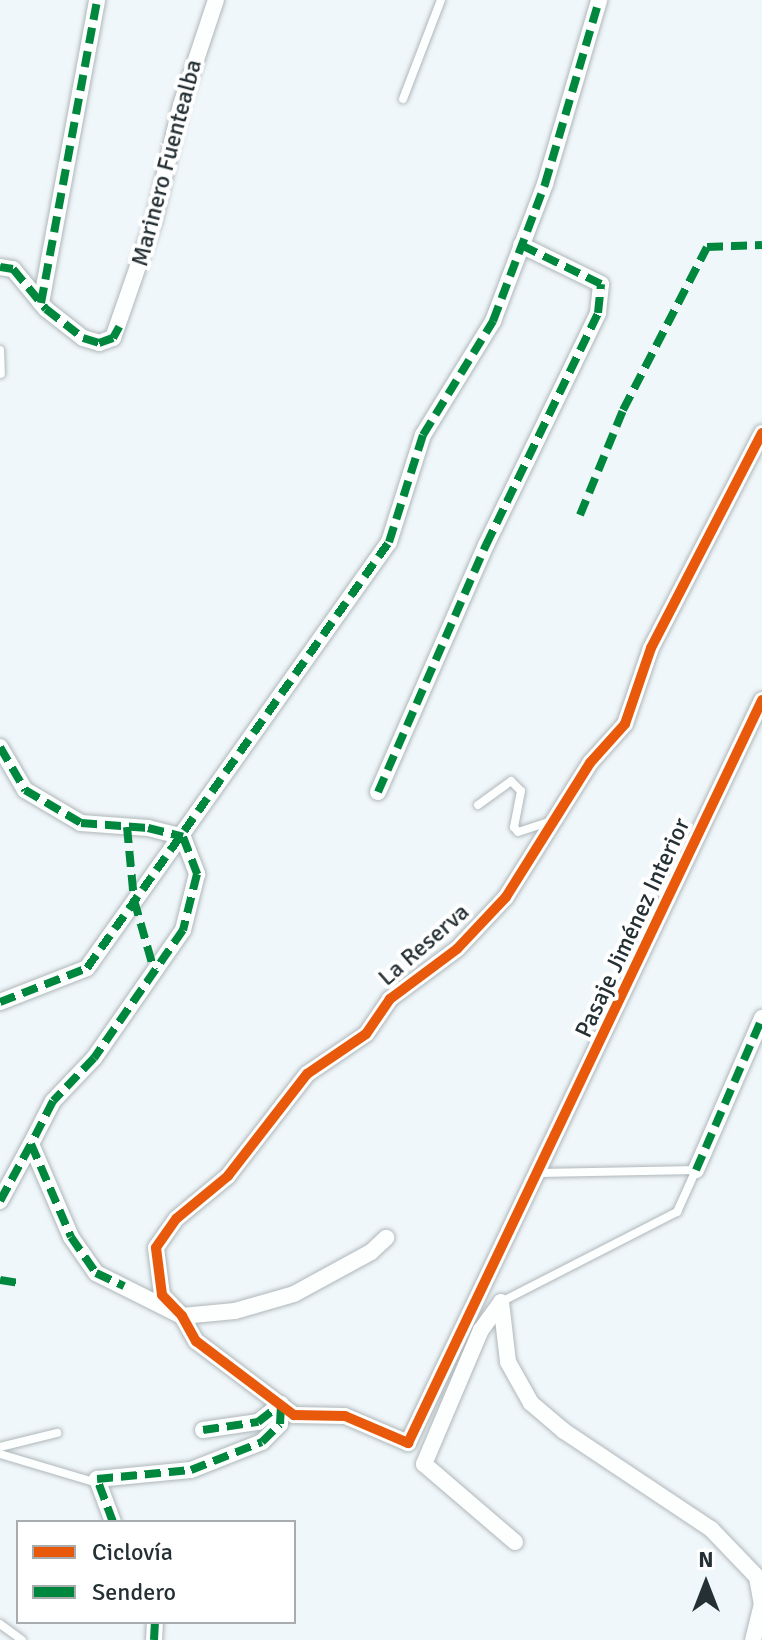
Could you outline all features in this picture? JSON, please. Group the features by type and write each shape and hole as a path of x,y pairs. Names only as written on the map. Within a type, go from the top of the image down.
{"street":[{"path":"41,303 97,0"},
{"name":"Marinero Fuentealba","path":"41,303 83,338 99,343 113,338 119,327 216,0"},
{"path":"0,1002 87,968 183,837 389,542 423,435 493,321 521,245 599,0"},
{"path":"378,792 486,545 598,313 601,284 521,245"},
{"path":"0,267 13,269 41,303"},
{"name":"La Reserva","path":"281,1404 196,1341 182,1316 162,1295 155,1267 156,1248 176,1219 228,1176 307,1074 366,1034 390,999 467,939 506,897 590,763 625,724 651,648 762,433"},
{"name":"Pasaje Jiménez Interior","path":"281,1404 294,1415 345,1416 408,1443 540,1173 762,700"},
{"path":"0,747 25,790 81,823 148,828 183,837"},
{"path":"0,1201 53,1101 94,1058 183,930 197,874 183,837"},
{"path":"696,1170 762,1018"},
{"path":"31,1144 71,1237 96,1273 182,1316 235,1311 294,1294 371,1252 386,1238"},
{"path":"501,1302 481,1330 424,1464 515,1542"},
{"path":"501,1302 508,1362 531,1403 564,1431 711,1529 750,1568 762,1604 753,1640"},
{"path":"203,1430 258,1422 281,1404"},
{"path":"112,1520 94,1482 191,1470 262,1442 280,1424 281,1404"}],"lane":[{"path":"403,99 441,0"},
{"path":"0,350 1,374"},
{"path":"478,805 511,781 521,791 514,827 518,832 554,821"},
{"path":"501,1302 677,1212 696,1170 540,1173"},
{"path":"0,1447 57,1433"},
{"path":"0,1454 94,1482"},
{"path":"0,1624 22,1640"}],"marked path":[{"path":"41,303 97,0"},
{"path":"0,1002 87,968 389,542 423,435 493,321 545,184 599,0"},
{"path":"378,792 486,545 598,313 601,284 521,245"},
{"path":"580,515 623,410 707,247 762,245"},
{"path":"0,267 13,269 46,309 83,338 99,343 113,338 119,327"},
{"path":"0,747 25,790 81,823 148,828 183,837 197,874 183,930 94,1058 53,1101 31,1144 71,1237 96,1273 124,1286"},
{"path":"127,827 134,900 154,970"},
{"path":"696,1170 762,1018"},
{"path":"0,1201 31,1144"},
{"path":"0,1280 20,1283"},
{"path":"203,1430 258,1422 281,1404"},
{"path":"112,1520 97,1479 191,1470 262,1442 280,1424 281,1404"},
{"path":"154,1640 155,1624"}],"cycle path":[{"path":"762,433 651,648 625,724 590,763 506,897 457,949 390,999 366,1034 307,1074 228,1176 176,1219 156,1248 162,1295 182,1316 196,1341 294,1415 345,1416 408,1443 762,700"}]}
